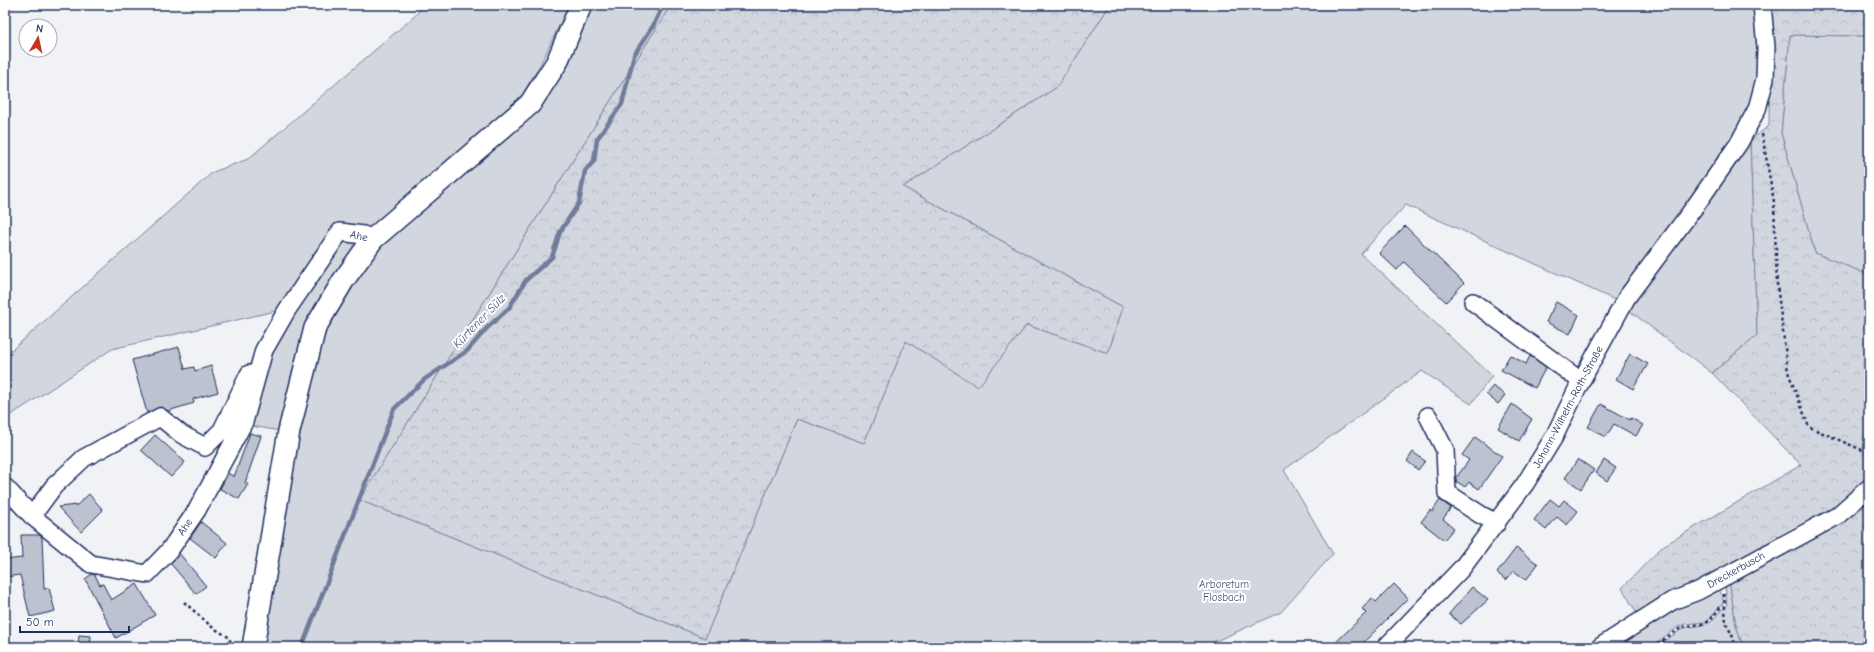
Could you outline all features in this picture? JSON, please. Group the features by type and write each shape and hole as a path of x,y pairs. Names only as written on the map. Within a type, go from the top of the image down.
{"main road":[{"path":"254,647 289,431 315,328 343,281 374,239 530,104 557,62 581,5"}],"street":[{"name":"Johann-Wilhelm-Roth-Straße","path":"1386,647 1462,568 1497,523 1540,461 1620,309 1726,163 1748,128 1757,109 1765,79 1766,61 1762,5"},
{"name":"Ahe","path":"5,487 32,516 91,564 147,574 169,551 197,510 244,422 264,350 287,310 340,232 363,235 374,239"},
{"path":"1473,302 1581,381"},
{"name":"Ahe","path":"32,516 54,486 84,458 160,417 181,434 205,447 222,430 257,357 264,350"},
{"path":"1428,416 1445,450 1447,493 1481,516 1497,523"},
{"name":"Dreckerbusch","path":"1600,647 1672,601 1718,580 1837,516 1869,488"}],"path":[{"path":"1757,109 1774,202 1777,284 1788,372 1809,427 1869,453"},
{"path":"1718,580 1725,596 1727,628 1732,635 1736,647"},
{"path":"184,602 212,627 230,638 230,647"},
{"path":"1653,647 1682,627 1706,623 1711,620 1720,608 1725,606"},
{"path":"1663,639 1664,647"}],"green space":[{"path":"422,5 569,5 540,65 522,95 373,237 342,231 284,309 112,349 5,419 5,356 213,172 248,159 417,14"},
{"name":"Arboretum Flosbach","path":"585,5 671,5 359,500 705,638 797,419 864,443 906,341 978,386 1027,325 1108,353 1123,307 903,187 1057,87 1110,5 1756,5 1758,68 1754,93 1738,133 1617,301 1406,205 1361,254 1492,376 1471,404 1422,371 1284,470 1333,554 1281,612 1207,645 1207,647 263,647 295,431 317,329 375,241 533,106"},
{"path":"671,5 1110,5 1057,87 903,187 1123,307 1108,353 1027,325 978,387 906,341 864,443 797,419 705,638 359,500"},
{"path":"1768,5 1869,5 1869,36 1790,35 1781,133 1815,253 1869,275 1869,647 1743,647 1736,625 1729,579 1639,617 1622,588 1663,546 1801,465 1712,373 1757,335 1750,140 1769,126 1770,34"},
{"path":"1790,35 1869,36 1869,275 1815,253 1781,133"},
{"path":"1750,140 1757,335 1712,373 1627,309"},
{"path":"341,235 361,237 342,278 286,432 246,425 266,352"},
{"path":"1729,579 1736,625 1743,647 1655,647 1684,628 1711,622 1721,610 1727,606 1725,585"},
{"path":"1718,589 1723,596 1723,604 1710,619 1705,622 1685,624 1678,627 1650,647 1607,647 1666,608"}],"building":[{"path":"1405,226 1464,283 1446,302 1404,262 1397,270 1379,253"},
{"path":"1556,302 1579,315 1570,334 1546,322"},
{"path":"179,347 185,369 194,367 195,371 211,366 218,392 193,399 194,403 168,411 160,407 147,413 132,360"},
{"path":"1630,354 1648,364 1633,389 1616,379"},
{"path":"1510,355 1526,364 1530,356 1546,367 1535,388 1501,370"},
{"path":"1493,386 1505,395 1498,404 1486,394"},
{"path":"1512,404 1532,419 1519,441 1498,428"},
{"path":"1601,404 1630,420 1631,418 1643,425 1636,436 1614,424 1606,437 1588,427"},
{"path":"250,433 261,436 245,483 248,484 239,499 220,489 228,473 234,477"},
{"path":"155,435 185,462 171,477 141,450"},
{"path":"1475,437 1502,456 1479,489 1469,482 1465,487 1456,481 1456,478 1469,460 1462,455"},
{"path":"1413,452 1425,461 1418,470 1407,461"},
{"path":"1578,459 1594,470 1581,489 1565,478"},
{"path":"1604,460 1616,468 1607,481 1596,473"},
{"path":"89,494 103,510 81,532 58,507 77,505"},
{"path":"1550,499 1559,506 1564,500 1578,511 1567,525 1557,517 1546,530 1534,520"},
{"path":"1440,500 1451,508 1443,519 1454,528 1444,540 1421,522 1430,510 1432,512"},
{"path":"201,522 227,543 216,558 190,538"},
{"path":"21,535 39,535 42,537 44,589 49,588 55,611 30,617 20,575 5,577 5,560 22,558"},
{"path":"1516,548 1538,564 1526,580 1514,571 1506,580 1497,573"},
{"path":"179,553 206,586 196,594 171,564"},
{"path":"92,574 95,575 100,585 103,584 111,600 137,584 155,615 116,638 85,579"},
{"path":"1394,584 1408,598 1359,647 1331,647 1366,613 1362,609 1372,598 1376,602"},
{"path":"1472,587 1488,600 1461,624 1449,614"},
{"path":"79,635 91,636 90,647 78,647"}],"waterway":[{"name":"Kürtener Sülz","path":"302,647 394,409 425,379 467,351 487,328 509,308 526,280 552,257 560,232 579,203 585,171 594,161 597,139 622,104 634,55 653,26 663,5"}]}
